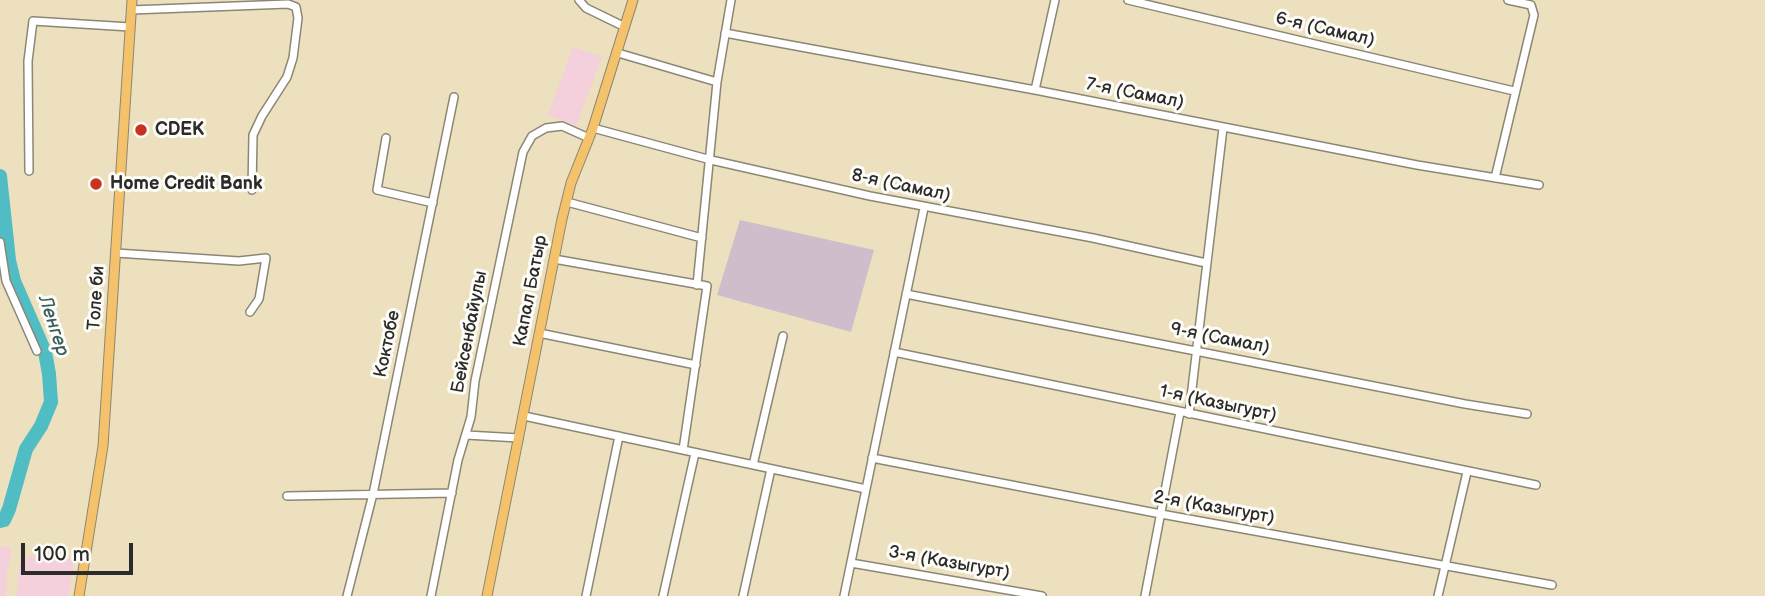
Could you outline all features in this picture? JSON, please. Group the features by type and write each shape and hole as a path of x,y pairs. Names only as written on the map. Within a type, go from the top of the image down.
{"main road":[{"name":"Капал Батыр","path":"487,596 566,202 618,53 633,0"},
{"name":"Толе би","path":"79,596 103,446 131,5"}],"street":[{"path":"579,0 586,8 625,26"},
{"path":"697,285 717,82 731,0"},
{"path":"1034,90 1055,0"},
{"name":"6-я (Самал)","path":"1128,0 1514,91"},
{"path":"1494,178 1534,15 1531,5 1508,0"},
{"path":"131,5 288,4 296,7 298,18 295,44 287,77 253,135 253,190"},
{"path":"29,171 28,61 33,21 130,27"},
{"name":"7-я (Самал)","path":"725,33 1417,165 1539,185"},
{"path":"618,53 717,82"},
{"name":"Коктобе","path":"347,596 373,494 454,97"},
{"name":"Бейсенбайулы","path":"430,596 466,435 523,152 532,136 547,128 562,126 589,138"},
{"name":"8-я (Самал)","path":"593,128 711,160 924,208 1093,238 1206,263"},
{"path":"1145,596 1196,350 1223,128"},
{"path":"386,138 377,190 433,203"},
{"path":"566,202 702,239"},
{"path":"844,596 924,208"},
{"path":"0,242 6,281 37,351"},
{"path":"116,253 239,261 266,258 259,299 250,312"},
{"path":"554,258 707,286 684,450"},
{"name":"9-я (Самал)","path":"906,294 1527,414"},
{"path":"538,333 696,365"},
{"path":"753,465 783,335"},
{"name":"1-я (Казыгурт)","path":"894,352 1536,485"},
{"path":"524,416 866,489"},
{"path":"466,435 519,438"},
{"path":"586,596 619,436"},
{"path":"663,596 695,453"},
{"name":"2-я (Казыгурт)","path":"872,458 1552,585"},
{"path":"743,596 771,469"},
{"path":"1438,596 1467,472"},
{"path":"287,496 452,493"},
{"name":"3-я (Казыгурт)","path":"850,563 1042,596"}],"shaded area":[{"path":"573,47 602,57 576,126 548,115"},
{"path":"740,220 874,250 851,332 717,295"},
{"path":"0,547 10,547 6,596 0,596"},
{"path":"30,556 74,559 69,596 17,596 19,564"}],"waterway":[{"name":"Ленгер","path":"0,176 9,260 14,281 45,352 51,402 41,426 26,449 9,509 4,520 0,521"}],"place":[{"name":"CDEK","path":"141,130"},
{"name":"Home Credit Bank","path":"96,184"}]}
